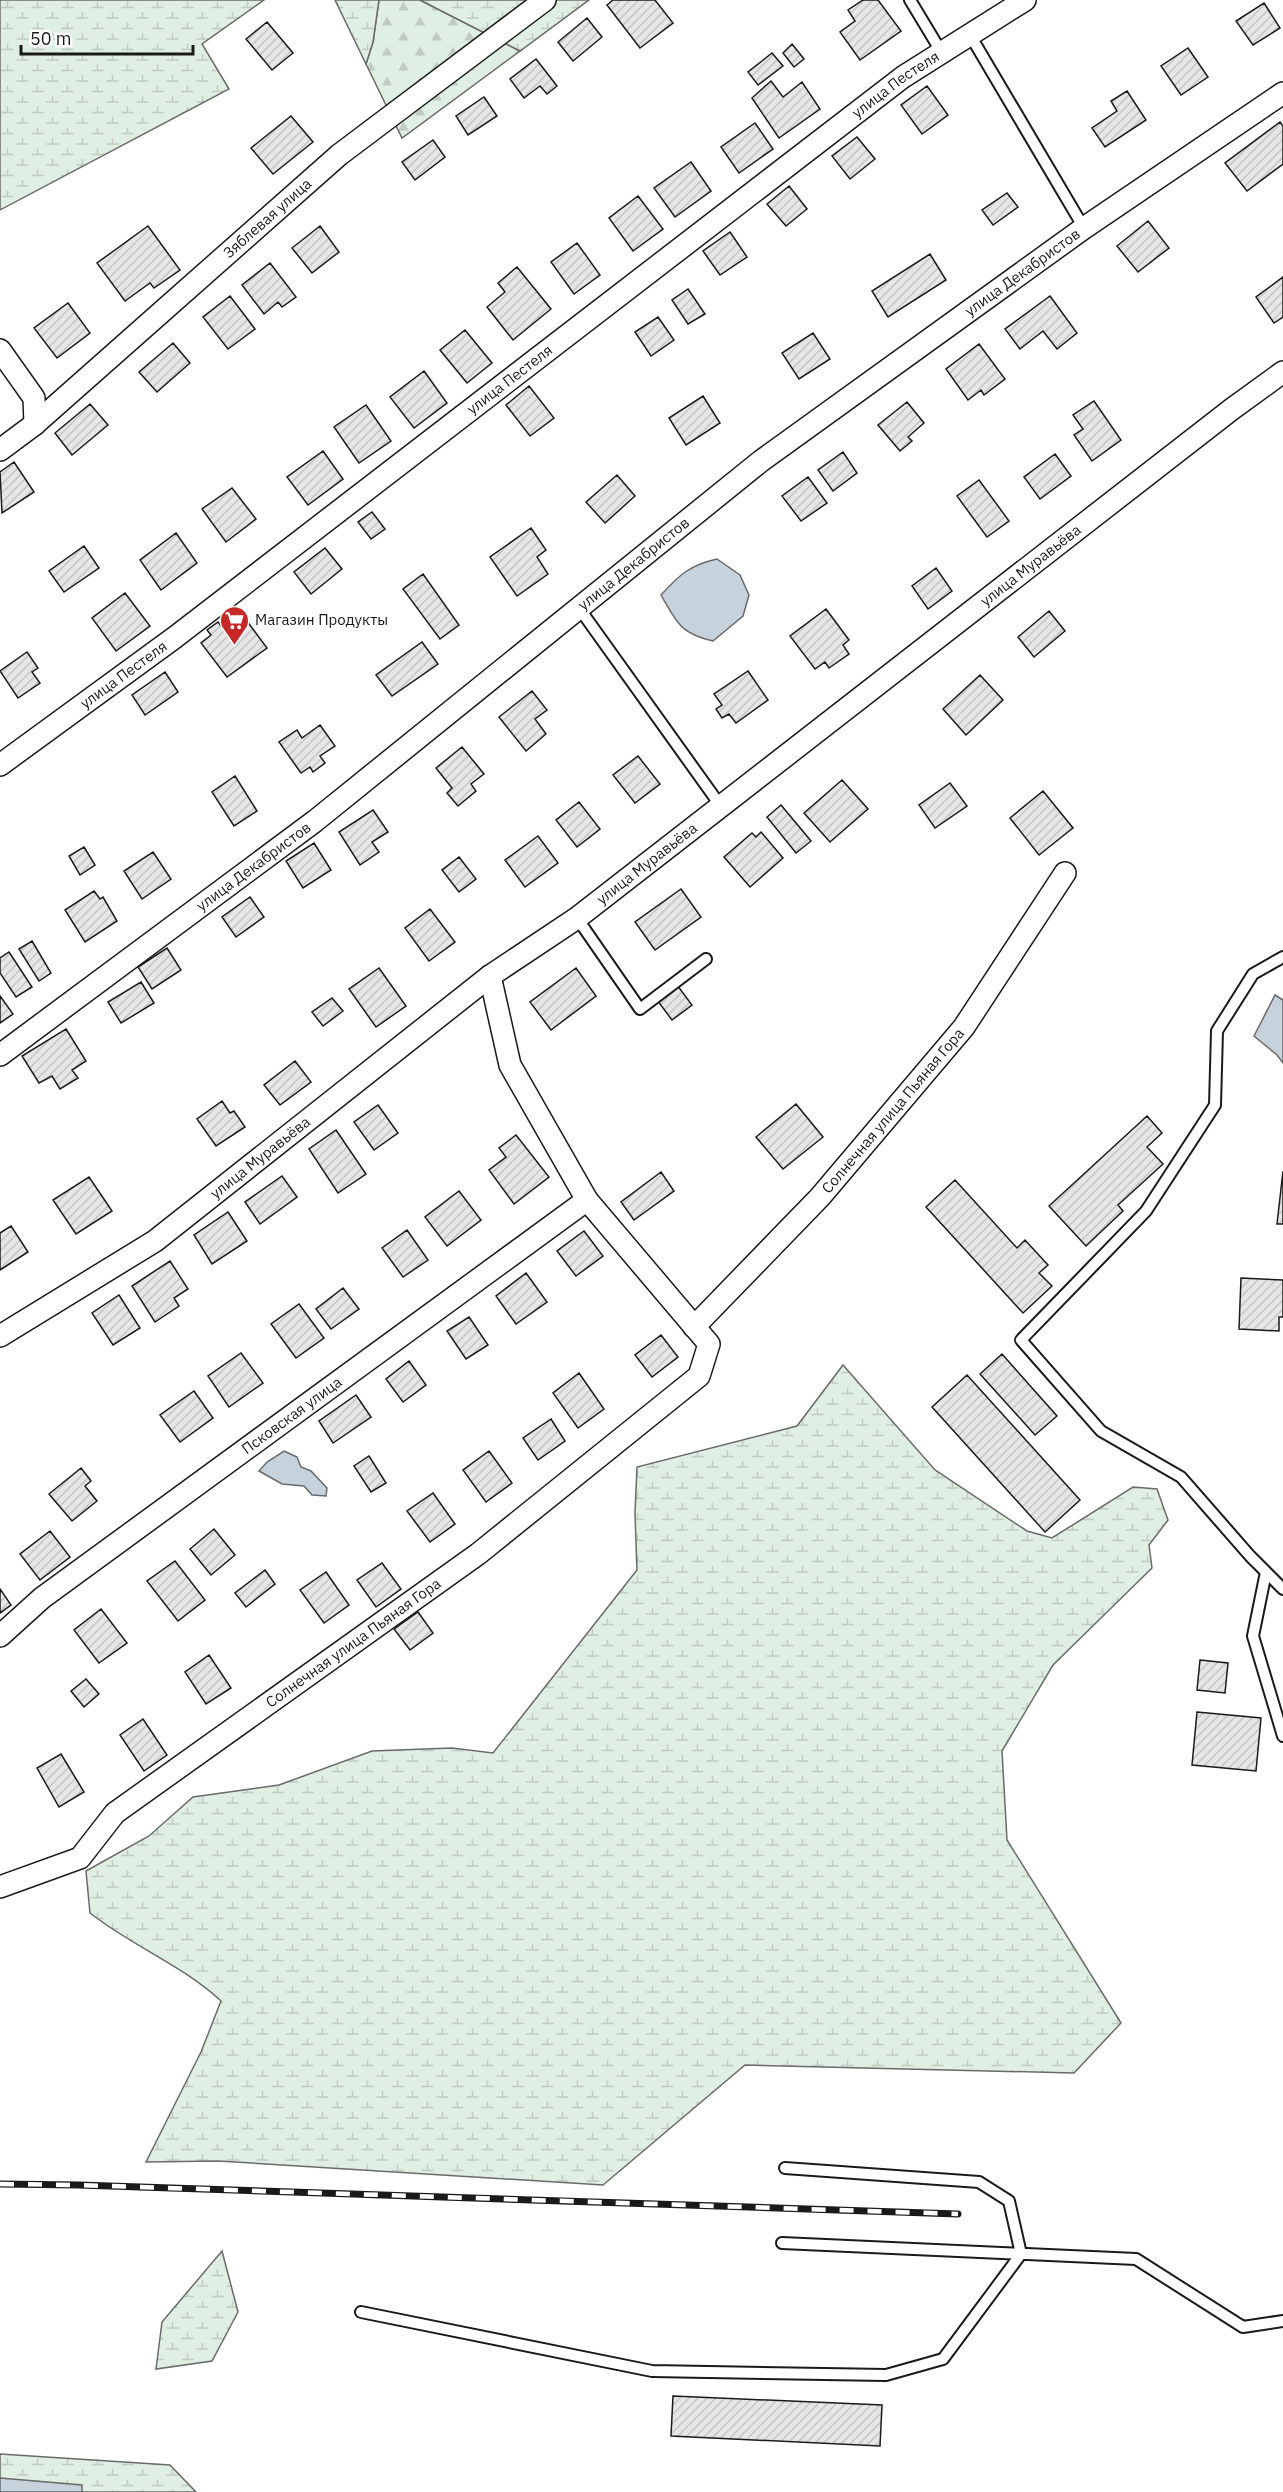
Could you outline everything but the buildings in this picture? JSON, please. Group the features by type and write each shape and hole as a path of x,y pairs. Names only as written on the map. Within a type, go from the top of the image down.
{"street":[{"name":"Зяблевая улица","path":"0,450 34,424 339,155 545,0"},
{"name":"улица Пестеля","path":"0,765 174,638 903,77 1025,0"},
{"name":"улица Декабристов","path":"0,1055 315,821 761,461 1084,228 1283,93"},
{"path":"0,350 34,398 34,424"},
{"name":"улица Муравьёва","path":"0,1336 155,1241 490,976 577,918 1222,416 1283,372"},
{"name":"Солнечная улица Пьяная Гора","path":"2,1884 80,1858 115,1813 478,1554 699,1376 709,1344 694,1327 820,1197 964,1027 1065,873"},
{"path":"490,976 510,1065 587,1200 694,1327"},
{"name":"Псковская улица","path":"0,1636 42,1598 587,1200"}],"lane":[{"path":"910,0 942,52"},
{"path":"970,34 1084,228"},
{"path":"579,608 720,805"},
{"path":"577,918 640,1009 706,959"},
{"path":"1283,957 1253,974 1217,1030 1215,1105 1146,1211 1021,1340 1101,1431 1181,1477 1283,1589"},
{"path":"1266,1572 1253,1636 1283,1736"},
{"path":"361,2312 652,2371 886,2375 943,2359 1021,2254 1009,2201 979,2182 785,2168"},
{"path":"782,2243 1136,2259 1243,2327 1283,2321"}],"green space":[{"path":"0,0 264,0 202,44 229,89 0,210"},
{"path":"335,0 379,0 373,42 366,64"},
{"path":"379,0 420,0 520,51 402,138 366,64 373,42"},
{"path":"420,0 589,0 520,51"},
{"path":"843,1365 935,1470 1027,1531 1052,1538 1133,1487 1157,1489 1168,1520 1149,1545 1152,1568 1053,1665 1002,1751 1007,1840 1121,2023 1074,2073 745,2065 603,2185 218,2161 146,2162 201,2052 221,2001 190,1977 90,1913 86,1871 149,1836 193,1797 279,1785 372,1751 452,1748 493,1753 637,1570 635,1514 637,1467 797,1426"},
{"path":"222,2251 238,2312 212,2361 156,2369 162,2322"},
{"path":"0,2454 170,2465 196,2492 0,2492"}],"shaded area":[{"path":"717,559 740,575 749,595 743,616 713,641 694,635 681,626 661,595 686,572 699,564"},
{"path":"1275,995 1283,1000 1283,1063 1254,1036"},
{"path":"284,1451 297,1457 301,1467 311,1471 327,1488 326,1496 312,1495 304,1486 282,1484 259,1471 267,1462"},
{"path":"0,2478 82,2485 82,2492 0,2492"}],"railway":[{"path":"0,2184 958,2214"}],"place":[{"name":"Магазин Продукты","path":"234,646"}]}
